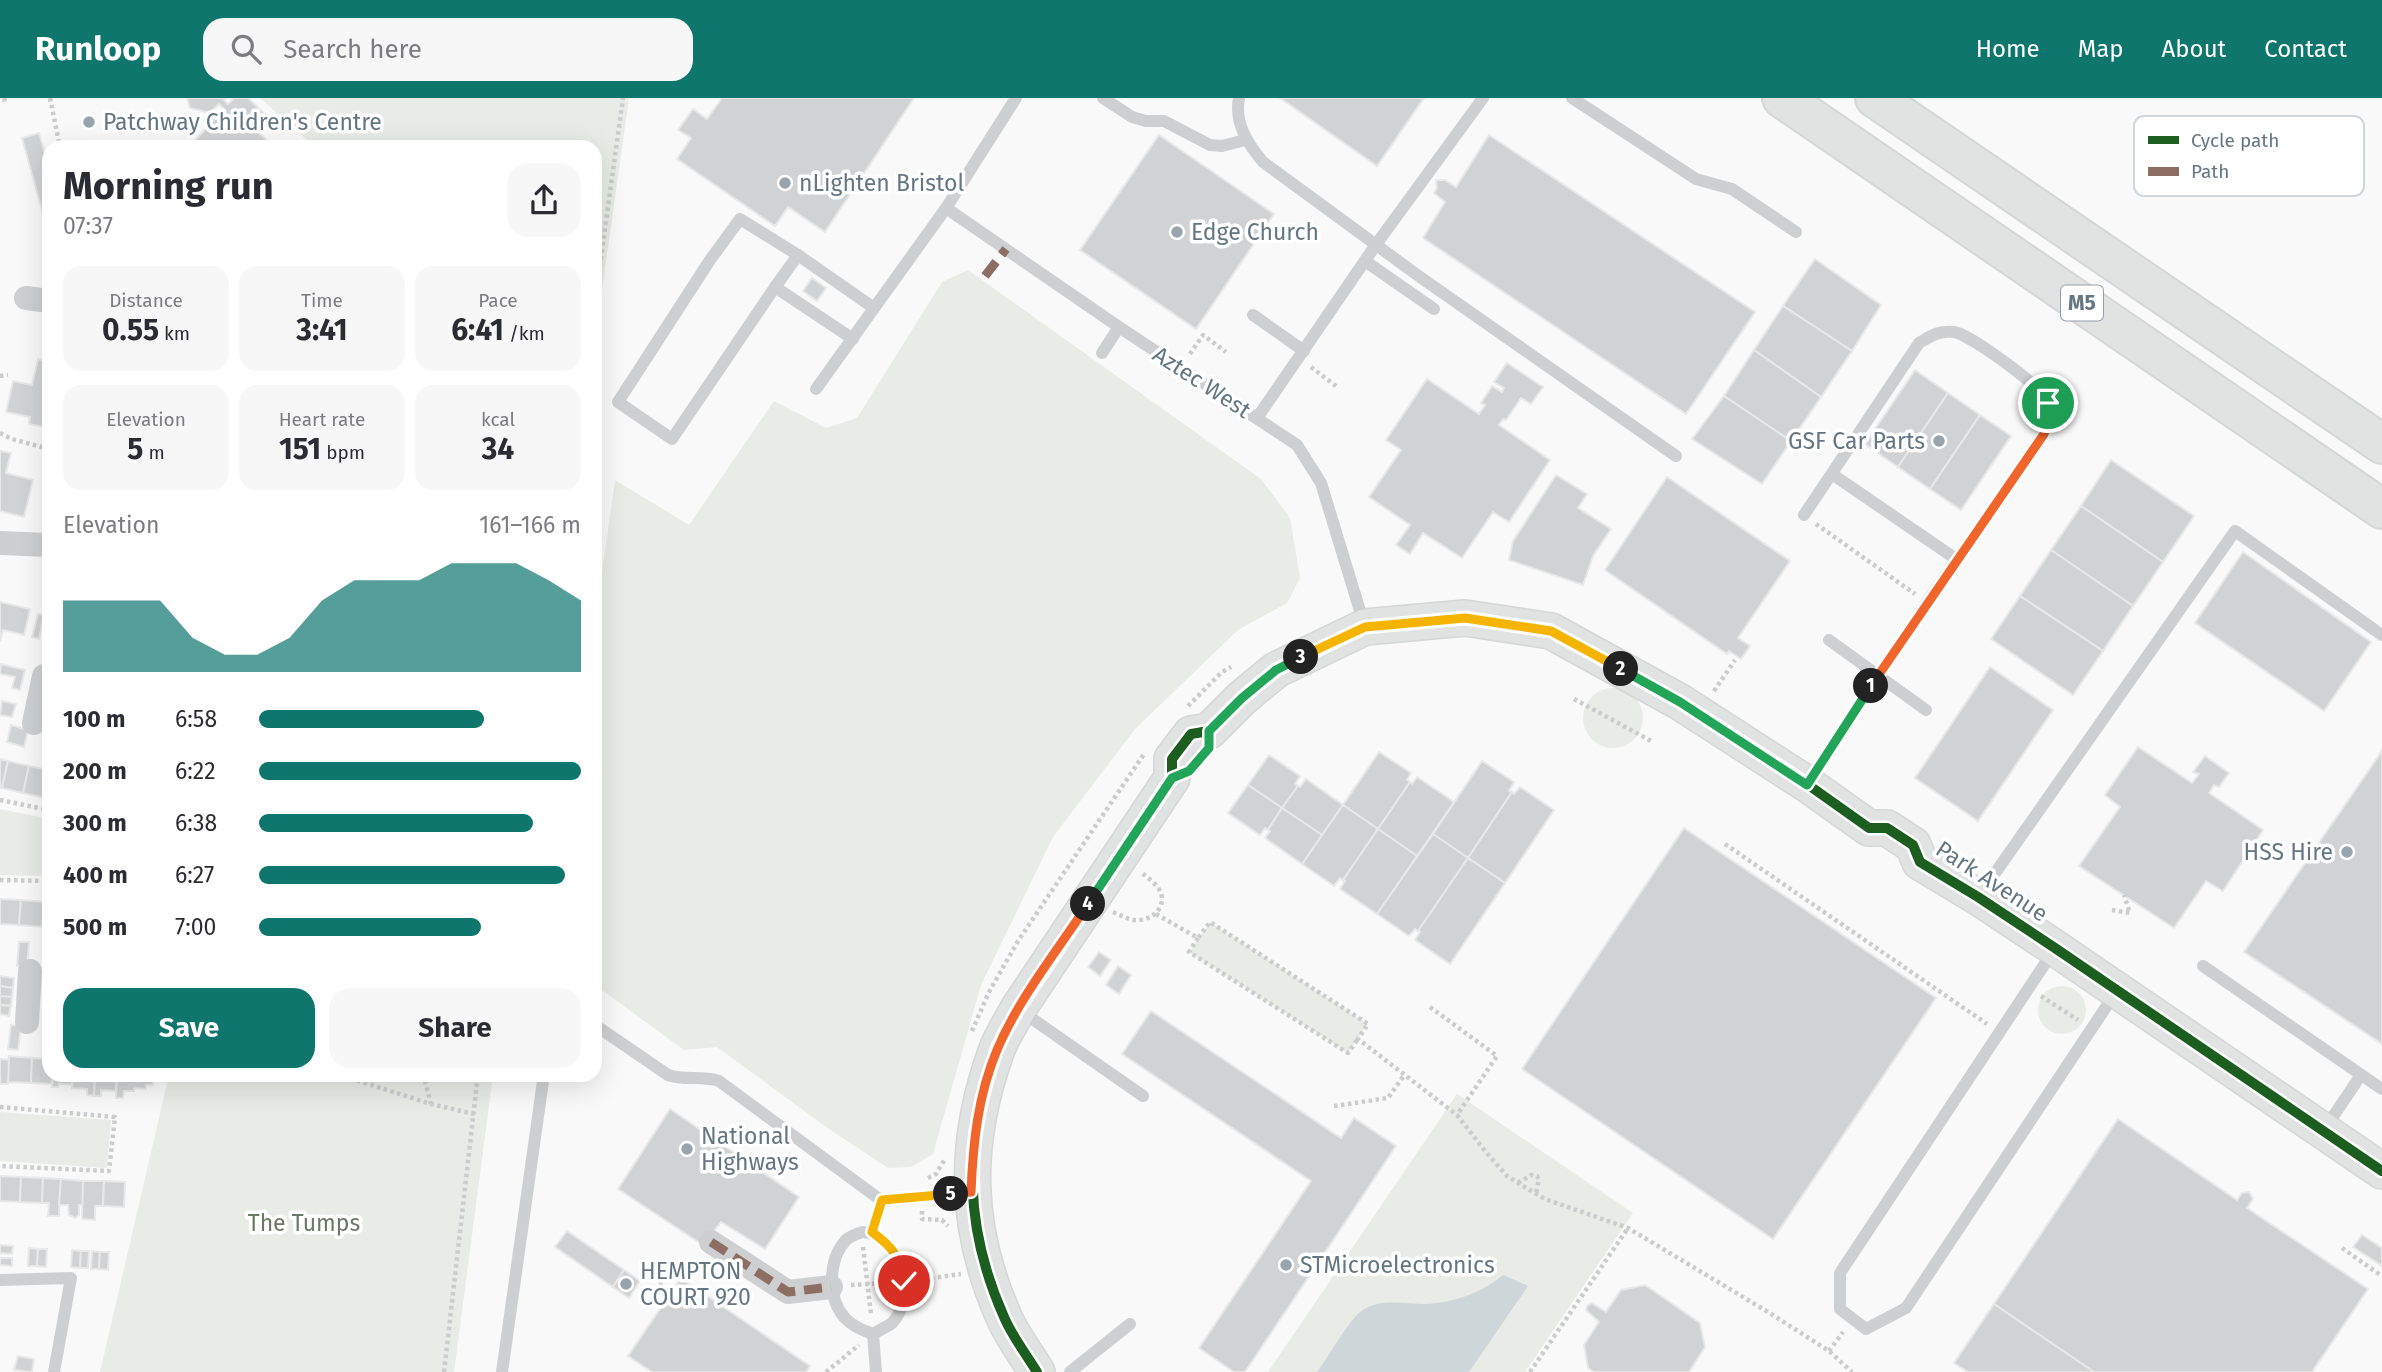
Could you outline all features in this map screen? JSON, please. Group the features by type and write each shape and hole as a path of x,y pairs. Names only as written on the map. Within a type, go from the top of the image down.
{"highway":[{"name":"M5","path":"1782,98 2382,509"},
{"name":"M5","path":"1875,98 2382,444"}],"street":[{"path":"0,543 42,545"},
{"name":"Park Avenue","path":"1037,1372 1005,1320 986,1271 971,1192 973,1141 997,1050 1018,1009 1172,778 1172,759 1191,734 1209,731 1242,698 1276,670 1365,627 1465,618 1551,631 1699,714 1869,828 1873,847 1886,856 1900,865 1920,862 1978,897 2382,1171"},
{"path":"34,723 42,697"},
{"path":"30,971 35,1006"},
{"path":"711,1242 788,1292 831,1287"}],"lane":[{"path":"816,389 946,208 1016,98"},
{"path":"1103,98 1132,117 1146,121 1164,121 1210,145 1222,146 1245,140"},
{"path":"1239,98 1237,107 1245,140 1263,162 1375,246 1675,456"},
{"path":"1257,418 1375,246 1483,98"},
{"path":"1572,98 1696,179 1732,188 1796,232"},
{"name":"Aztec West","path":"946,208 1297,445 1321,483 1365,627"},
{"path":"798,255 673,439 618,402 710,260 740,219 798,255 874,308"},
{"path":"1365,261 1434,309"},
{"path":"775,286 853,339"},
{"path":"1253,315 1302,354"},
{"path":"1102,353 1119,327"},
{"path":"1804,515 1919,343 1938,332 1957,332 2027,378 2048,403 2044,434 1956,559 1807,785"},
{"path":"1832,474 1956,559"},
{"path":"1978,897 2235,531 2382,635"},
{"path":"1829,640 1926,710"},
{"path":"2056,948 1840,1273 1840,1309 1866,1329 1906,1308 2116,991"},
{"path":"2203,966 2382,1089"},
{"path":"1018,1009 1143,1096"},
{"path":"602,1029 668,1075 680,1079 706,1077 719,1081 882,1200 971,1192"},
{"path":"2324,1130 2361,1075"},
{"path":"502,1372 543,1082"},
{"path":"872,1232 882,1200"},
{"path":"862,1232 872,1232 885,1241 898,1258 906,1295 891,1323 873,1334 858,1328 843,1316 831,1287 836,1257 848,1238 862,1232"},
{"path":"0,1280 71,1278 54,1372"},
{"path":"1070,1372 1130,1324"},
{"path":"873,1334 876,1372"}],"path":[{"path":"50,98 59,140"},
{"path":"602,252 624,98"},
{"path":"1194,349 1203,335 1226,352"},
{"path":"1302,354 1336,386"},
{"path":"0,376 8,375"},
{"path":"0,433 42,447"},
{"path":"1804,515 1927,602"},
{"path":"1699,714 1735,660"},
{"path":"1574,699 1653,742"},
{"path":"0,800 42,809"},
{"path":"1725,844 2000,1033"},
{"path":"1092,898 1133,920 1148,920 1156,914 1161,904 1161,893 1151,880 1119,857"},
{"path":"0,880 42,881"},
{"path":"2112,910 2130,913 2124,895"},
{"path":"1156,914 1198,938"},
{"path":"1210,922 1368,1024 1348,1053 1189,952 1198,938 1210,922"},
{"path":"2029,988 2091,1029"},
{"path":"1430,1007 1497,1056 1457,1115"},
{"path":"1357,1039 1457,1115 1485,1151 1518,1183 1536,1194 1628,1228 1769,1312 1829,1351 1852,1372"},
{"path":"1334,1106 1388,1098 1405,1074"},
{"path":"362,1082 431,1104 474,1114"},
{"path":"425,1082 431,1104"},
{"path":"444,1372 477,1082"},
{"path":"0,1107 115,1117 109,1171 0,1166"},
{"path":"1518,1183 1531,1175 1537,1176 1539,1179 1536,1194"},
{"path":"1530,1372 1628,1228"},
{"path":"659,1284 699,1261 711,1242"},
{"path":"2342,1248 2382,1276"},
{"path":"1829,1351 1853,1319"}],"green space":[{"path":"260,98 629,98 602,290 602,140 307,140"},
{"path":"968,270 1261,479 1290,518 1300,578 1287,603 1238,630 1135,729 1053,837 981,985 933,1154 911,1167 888,1168 829,1129 717,1047 684,1050 602,990 602,573 615,480 689,525 774,401 826,428 857,418 942,282"},
{"path":"1607,688 1619,688 1638,701 1643,718 1641,730 1630,743 1619,748 1607,748 1588,735 1583,724 1583,712 1596,693"},
{"path":"0,809 42,818 42,876 0,875"},
{"path":"1210,922 1368,1024 1348,1053 1189,952"},
{"path":"2062,986 2079,993 2086,1010 2079,1027 2062,1034 2045,1027 2038,1010 2045,993"},
{"name":"The Tumps","path":"167,1082 492,1082 454,1372 100,1372"},
{"path":"1457,1094 1633,1213 1525,1372 1268,1372"},
{"path":"0,1112 111,1120 107,1168 0,1161"}],"shaded area":[{"path":"1503,1275 1528,1286 1469,1372 1317,1372 1348,1326 1366,1308 1382,1303 1427,1304 1448,1301 1477,1292"}],"building":[{"path":"187,98 226,98 224,100 228,104 234,98 248,98 268,117 256,130 267,140 195,140 224,109 219,104 210,113 190,108"},
{"name":"nLighten Bristol","path":"722,98 914,98 825,232 788,207 775,226 677,159 691,138 678,130 693,109 707,119"},
{"path":"1280,98 1424,98 1377,166"},
{"path":"39,133 42,144 42,211 22,138"},
{"name":"Edge Church","path":"1159,135 1274,214 1196,329 1080,250"},
{"path":"1489,135 1755,312 1686,414 1423,238 1445,202 1434,193 1437,188 1436,180 1445,180 1456,187"},
{"path":"1815,259 1881,305 1852,351 1783,306"},
{"path":"812,278 826,288 817,301 803,291"},
{"path":"1783,306 1852,351 1821,397 1754,350"},
{"path":"1754,350 1821,397 1791,441 1724,396"},
{"path":"38,359 42,360 42,427 29,424 30,417 6,412 13,381 32,385"},
{"path":"1507,363 1543,387 1531,404 1521,398 1506,420 1503,419 1499,425 1550,460 1509,522 1493,512 1462,558 1423,533 1410,554 1396,545 1410,525 1369,497 1401,450 1386,440 1427,379 1479,414 1485,405 1481,403 1492,386 1502,392 1504,388 1494,382"},
{"path":"1915,370 1948,393 1898,467 1865,444"},
{"name":"GSF Car Parts","path":"1948,393 1980,415 1930,489 1898,467"},
{"path":"1724,396 1791,441 1762,484 1692,439"},
{"path":"1980,415 2011,436 1961,510 1930,489"},
{"path":"0,451 11,453 6,473 33,480 24,517 0,511"},
{"path":"2111,460 2194,516 2163,562 2081,506"},
{"path":"1556,475 1587,494 1578,508 1611,529 1593,556 1583,585 1509,560 1513,541"},
{"path":"1667,477 1790,561 1738,638 1750,646 1741,659 1729,651 1727,654 1605,570"},
{"path":"2081,506 2163,562 2133,606 2051,550"},
{"path":"2051,550 2133,606 2103,651 2020,596"},
{"path":"2243,552 2371,642 2324,711 2195,623"},
{"path":"2020,596 2103,651 2073,695 1991,639"},
{"path":"0,602 30,609 24,635 3,630 0,641"},
{"path":"38,614 42,615 39,639 32,637"},
{"path":"1,664 25,670 20,690 12,688 15,677 0,674"},
{"path":"1990,667 2053,710 1978,821 1915,778"},
{"path":"2,701 16,704 12,717 0,715"},
{"path":"11,725 28,730 24,747 7,742"},
{"path":"2138,747 2192,783 2199,774 2193,772 2205,756 2229,773 2219,787 2214,785 2209,793 2263,830 2223,891 2206,881 2174,928 2079,866 2120,807 2105,795"},
{"name":"HSS Hire","path":"2382,751 2382,1044 2244,952"},
{"path":"1379,752 1411,773 1407,780 1410,782 1378,829 1343,805"},
{"path":"1269,755 1300,776 1295,784 1298,786 1282,808 1248,785"},
{"path":"0,759 8,761 2,788 0,788"},
{"path":"8,761 29,766 23,793 2,788"},
{"path":"1482,761 1514,782 1509,791 1512,792 1468,858 1433,834"},
{"path":"29,766 42,769 42,797 23,793"},
{"path":"1417,777 1454,802 1417,856 1378,829 1410,782 1412,784"},
{"path":"1306,779 1343,805 1322,835 1282,808"},
{"path":"1248,785 1282,808 1268,830 1265,828 1260,835 1228,813"},
{"path":"1520,787 1554,810 1505,883 1468,858 1512,792 1514,794"},
{"path":"1343,805 1378,829 1343,880 1340,878 1334,886 1302,864"},
{"path":"1282,808 1322,835 1302,864 1265,838"},
{"path":"1684,828 1936,998 1773,1239 1522,1069"},
{"path":"1378,829 1417,856 1377,914 1340,889 1345,881 1343,880"},
{"path":"1433,834 1468,858 1418,931 1415,929 1409,936 1377,914"},
{"path":"1468,858 1505,883 1450,964 1415,940 1420,932 1418,931"},
{"path":"0,899 21,900 19,925 0,924"},
{"path":"21,900 42,902 42,927 19,925"},
{"path":"19,942 29,942 27,966 17,966"},
{"path":"1099,952 1111,960 1100,976 1088,967"},
{"path":"1118,966 1131,975 1119,994 1106,985"},
{"path":"0,976 14,978 13,988 0,986"},
{"path":"0,986 13,988 12,997 0,996"},
{"path":"0,996 12,997 11,1006 0,1005"},
{"path":"0,1005 11,1006 9,1016 0,1014"},
{"name":"STMicroelectronics","path":"1151,1011 1341,1138 1354,1118 1396,1146 1245,1372 1234,1372 1199,1348 1311,1181 1122,1054"},
{"path":"11,1025 21,1026 18,1050 8,1049"},
{"path":"9,1056 32,1058 31,1083 7,1082"},
{"path":"32,1058 42,1059 42,1082 52,1084 31,1083"},
{"path":"0,1059 9,1060 8,1084 0,1084"},
{"path":"52,1082 72,1082 72,1085 59,1084 58,1087 52,1087"},
{"path":"72,1082 95,1082 94,1096 87,1095 87,1089 72,1088"},
{"path":"95,1082 117,1082 116,1091 101,1090 101,1096 94,1096"},
{"path":"117,1082 153,1082 153,1085 146,1085 146,1089 124,1091 123,1098 116,1098"},
{"name":"National Highways","path":"670,1109 799,1197 765,1249 721,1222 703,1245 618,1189"},
{"path":"2118,1119 2237,1200 2242,1193 2249,1192 2253,1199 2247,1208 2368,1289 2312,1372 2094,1372 1994,1304"},
{"path":"0,1176 21,1177 20,1202 0,1201"},
{"path":"21,1177 43,1178 42,1203 20,1202"},
{"path":"43,1178 61,1179 59,1216 48,1216 49,1203 42,1203"},
{"path":"61,1179 83,1181 83,1205 79,1205 79,1215 75,1218 69,1215 68,1205 59,1205"},
{"path":"83,1181 104,1181 103,1206 95,1206 95,1220 82,1219"},
{"path":"104,1181 125,1182 124,1207 103,1206"},
{"path":"567,1231 624,1270 613,1287 555,1247"},
{"path":"2362,1235 2382,1248 2382,1266 2353,1247"},
{"path":"0,1245 13,1246 12,1254 0,1253"},
{"path":"29,1248 38,1249 37,1266 28,1266"},
{"path":"38,1249 47,1249 46,1267 37,1266"},
{"path":"72,1250 81,1251 80,1268 71,1267"},
{"path":"81,1251 89,1251 88,1268 80,1268"},
{"path":"92,1251 100,1252 99,1269 91,1269"},
{"path":"100,1252 109,1252 108,1270 99,1269"},
{"path":"0,1258 12,1258 12,1266 0,1265"},
{"name":"HEMPTON COURT 920","path":"624,1270 640,1281 629,1298 613,1287"},
{"path":"681,1278 810,1366 806,1372 652,1372 628,1356"},
{"path":"1645,1285 1700,1323 1705,1347 1689,1372 1594,1372 1588,1368 1584,1345 1599,1322 1586,1310 1587,1306 1592,1303 1606,1312 1621,1290"},
{"path":"1994,1304 2094,1372 1968,1372 1954,1363"},
{"path":"18,1356 34,1359 32,1372 14,1370"}],"marked path":[{"path":"985,276 1006,249"},
{"path":"711,1242 788,1292 831,1287"}],"cycle path":[{"path":"1037,1372 1004,1317 981,1251 975,1218 973,1153 985,1086 998,1046 1018,1009 1172,778 1172,759 1191,734 1209,731 1242,698 1276,670 1365,627 1465,618 1551,631 1680,702 1807,784 1869,828 1887,828 1913,845 1920,862 2055,948 2382,1171"}],"place":[{"name":"Patchway Children's Centre","path":"89,122"},
{"name":"nLighten Bristol","path":"785,183"},
{"name":"Edge Church","path":"1177,232"},
{"name":"GSF Car Parts","path":"1939,441"},
{"name":"HSS Hire","path":"2347,852"},
{"name":"National Highways","path":"687,1149"},
{"name":"STMicroelectronics","path":"1286,1265"},
{"name":"HEMPTON COURT 920","path":"626,1284"}],"route":[{"path":"904,1281 898,1258 885,1241 872,1232 882,1200 971,1192 973,1141 983,1096 997,1050 1018,1009 1172,778 1189,771 1209,748 1209,731 1242,698 1276,670 1365,627 1465,618 1551,631 1680,702 1807,785 1927,602 2044,434 2048,403"}]}
